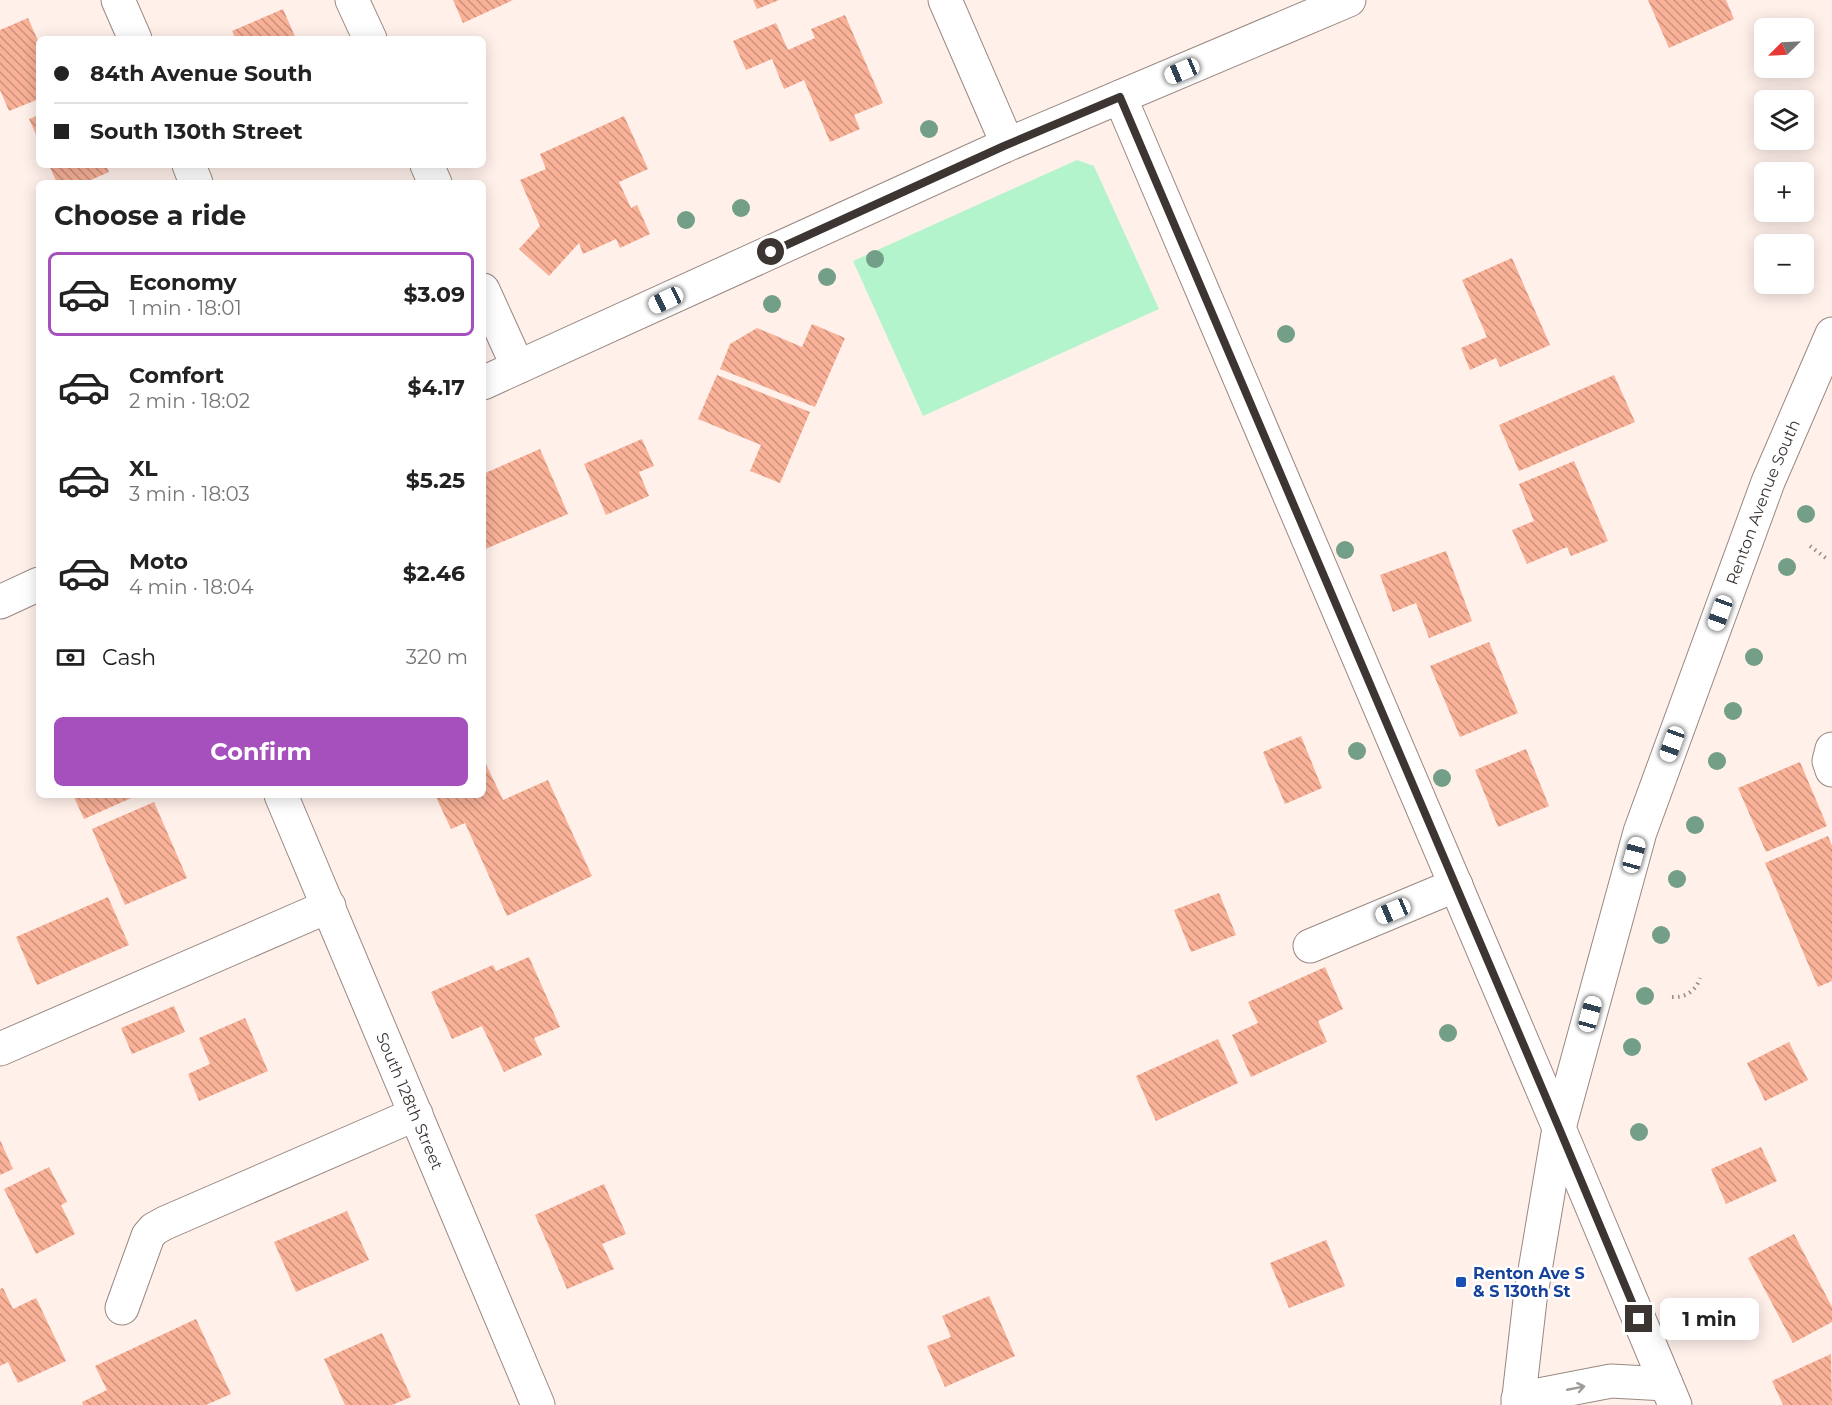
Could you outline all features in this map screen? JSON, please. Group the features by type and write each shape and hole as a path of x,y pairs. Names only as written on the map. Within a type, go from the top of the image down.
{"street":[{"path":"118,0 134,36"},
{"path":"352,0 369,36"},
{"path":"945,0 1007,143 1004,146"},
{"path":"486,382 1004,146 1349,0"},
{"path":"1120,97 1671,1395"},
{"path":"486,297 518,367"},
{"name":"Renton Avenue South","path":"1518,1402 1530,1300 1559,1128 1640,832 1768,482 1832,334"},
{"path":"0,602 36,585"},
{"path":"1832,750 1829,761 1832,770"},
{"name":"South 128th Street","path":"282,798 538,1405"},
{"path":"1310,946 1456,885"},
{"path":"0,1049 329,906"},
{"path":"122,1308 148,1236 154,1229 165,1222 417,1114"},
{"path":"1518,1402 1611,1381 1671,1395"}],"path":[{"path":"1810,546 1827,559"},
{"path":"1672,997 1678,998 1690,993 1698,986 1700,978"}],"green space":[{"path":"1077,160 1094,166 1159,309 923,416 853,261"}],"building":[{"path":"453,0 513,0 463,23"},
{"path":"753,0 779,0 757,9"},
{"path":"1648,0 1726,0 1734,19 1669,48"},
{"path":"283,9 295,36 234,36 232,31"},
{"path":"845,15 883,103 854,115 860,129 830,142 804,80 784,89 772,59 746,70 733,41 776,23 788,50 815,38 811,29"},
{"path":"28,18 36,36 36,100 9,111 0,90 0,30"},
{"path":"36,116 36,134 29,119"},
{"path":"624,116 648,169 619,182 631,208 637,205 650,234 620,248 616,239 583,254 579,243 549,276 519,249 540,226 520,180 546,169 540,154"},
{"path":"50,168 107,168 109,172 91,180 56,180"},
{"path":"1512,258 1550,345 1500,367 1496,358 1470,370 1461,348 1487,337 1462,280"},
{"path":"812,324 845,338 815,407 720,369 730,344 757,328 802,347"},
{"path":"717,375 810,412 780,483 750,471 761,445 698,419"},
{"path":"1614,375 1635,422 1519,471 1499,425"},
{"path":"642,439 654,466 639,472 649,496 606,515 584,464"},
{"path":"540,449 568,514 486,549 486,473"},
{"path":"1574,461 1608,541 1571,556 1567,547 1527,564 1512,530 1534,521 1519,484"},
{"path":"1446,551 1472,621 1429,638 1416,603 1393,612 1380,575"},
{"path":"1489,642 1518,713 1460,737 1430,666"},
{"path":"1301,736 1322,788 1285,804 1263,752"},
{"path":"1526,749 1549,806 1498,827 1475,770"},
{"path":"1800,762 1827,826 1766,852 1738,788"},
{"path":"486,764 503,800 548,780 592,876 507,916 465,823 451,829 436,798 486,798"},
{"path":"74,798 131,798 84,819"},
{"path":"154,802 187,878 125,905 92,829"},
{"path":"1828,836 1832,846 1832,981 1818,987 1765,863"},
{"path":"1219,893 1236,935 1191,952 1174,910"},
{"path":"108,897 129,945 37,985 16,937"},
{"path":"529,957 560,1027 534,1038 542,1055 504,1072 482,1026 452,1039 431,992 493,965 496,971"},
{"path":"1325,967 1343,1009 1318,1021 1327,1042 1251,1077 1232,1035 1258,1023 1248,1002"},
{"path":"174,1006 185,1032 132,1054 121,1028"},
{"path":"245,1018 268,1071 199,1101 188,1074 210,1064 199,1038"},
{"path":"1218,1039 1238,1083 1156,1121 1136,1076"},
{"path":"1789,1042 1808,1080 1765,1101 1747,1063"},
{"path":"0,1140 13,1169 0,1175"},
{"path":"1761,1147 1777,1181 1726,1204 1711,1169"},
{"path":"49,1167 67,1202 61,1205 75,1234 36,1254 4,1189"},
{"path":"604,1184 626,1234 602,1244 614,1269 567,1289 535,1215"},
{"path":"347,1211 369,1260 296,1292 274,1242"},
{"path":"1794,1234 1832,1307 1832,1322 1793,1343 1748,1258"},
{"path":"1326,1240 1345,1286 1289,1308 1270,1263"},
{"path":"3,1288 13,1309 36,1298 66,1361 18,1383 8,1362 0,1366 0,1289"},
{"path":"989,1296 1015,1356 945,1387 927,1346 951,1337 942,1316"},
{"path":"196,1319 231,1394 206,1405 83,1405 82,1402 107,1390 95,1366"},
{"path":"382,1333 411,1397 392,1405 345,1405 324,1359"},
{"path":"1831,1354 1832,1405 1783,1405 1772,1381"}],"place":[{"name":"Renton Ave S & S 130th St","path":"1461,1282"}],"route":[{"path":"771,252 1004,146 1120,97 1639,1319"}]}
